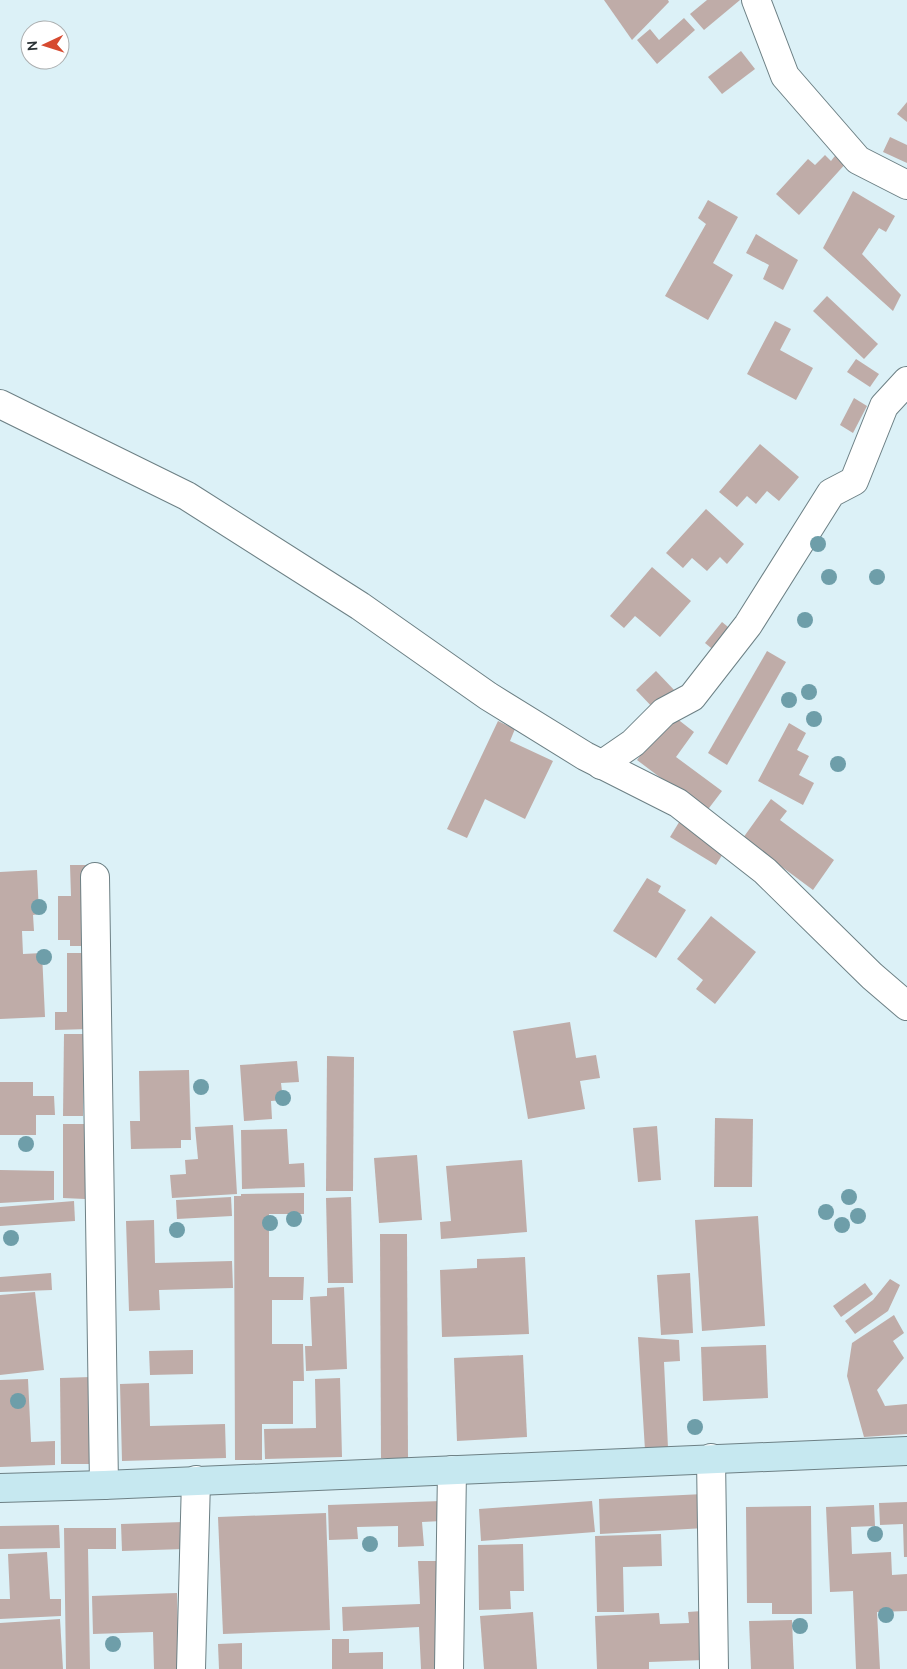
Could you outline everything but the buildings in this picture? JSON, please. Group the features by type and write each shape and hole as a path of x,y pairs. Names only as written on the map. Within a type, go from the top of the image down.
{"street":[{"path":"756,0 785,76 858,160 907,185"},
{"path":"601,765 633,743 664,712 692,697 748,625 831,493 854,481 884,406 907,382"},
{"path":"0,404 186,496 360,606 488,696 601,765 678,802 765,871 872,976 907,1006"},
{"path":"96,877 104,1485"},
{"path":"0,1488 907,1450"},
{"path":"711,1458 714,1669"},
{"path":"449,1669 452,1470"},
{"path":"191,1669 196,1480"}]}
